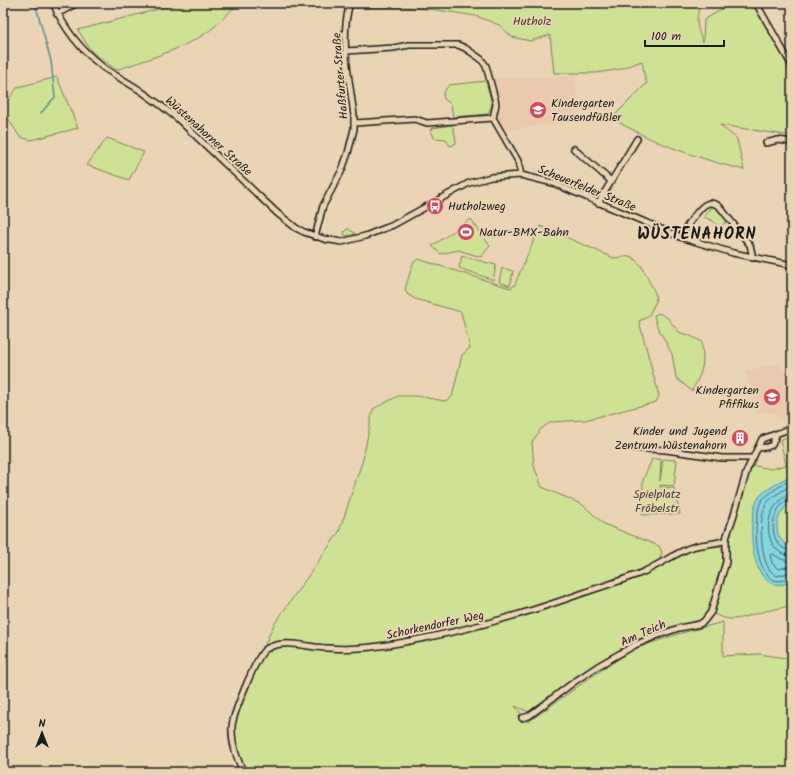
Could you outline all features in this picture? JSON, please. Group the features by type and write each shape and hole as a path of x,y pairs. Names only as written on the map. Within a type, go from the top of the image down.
{"street":[{"name":"Wüstenahorner Straße","path":"53,3 57,14 64,25 91,57 107,70 146,94 178,119 277,213 296,228 315,237 328,240"},
{"path":"57,14 77,3"},
{"name":"Haßfurter Straße","path":"315,237 325,200 346,160 355,123 346,51 346,28 350,3"},
{"path":"756,3 792,66"},
{"path":"346,51 393,48 409,45 453,45 465,48 481,59 486,66 495,99 493,118 518,161 521,175"},
{"path":"355,123 415,119 427,123 493,118"},
{"path":"598,203 637,139"},
{"path":"766,144 778,140 792,142"},
{"path":"574,149 611,181"},
{"name":"Scheuerfelder Straße","path":"328,240 342,242 365,236 393,225 457,189 482,179 506,175 521,175 553,183 680,238 753,258 792,265"},
{"path":"680,238 703,206 710,203 715,204 719,206 750,245 752,248 753,258"},
{"path":"758,448 772,445 776,435 792,428"},
{"name":"Am Teich","path":"522,718 529,716 598,666 635,645 667,632 700,624 704,621 711,612 726,562 726,540 742,486 762,439 766,436 776,435"},
{"path":"632,448 666,450 722,458 753,458"},
{"name":"Schorkendorfer Weg","path":"243,772 234,747 232,726 251,673 260,656 266,649 274,646 294,644 329,648 383,646 403,643 500,621 639,574 693,547 718,543 726,540"}],"shaded area":[{"name":"Kindergarten Tausendfüßler","path":"576,76 578,121 504,130 497,118 502,103 495,79"},
{"name":"Kindergarten Pfiffikus","path":"778,364 792,383 792,420 787,422 773,412 755,413 746,371"}],"green space":[{"path":"182,3 238,3 217,24 193,41 181,47 116,70 91,51 78,30"},
{"name":"Hutholz","path":"356,3 702,3 698,13 697,22 703,42 704,20 728,5 727,3 752,3 792,72 792,136 720,125 737,139 744,170 710,161 675,149 642,135 612,118 647,83 642,61 620,69 597,73 554,73 550,35 530,41 512,37 499,25 476,16 405,7 355,8"},
{"path":"57,77 78,128 31,140 20,137 3,111 3,106 18,87"},
{"path":"486,81 492,104 488,114 453,117 451,104 444,99 443,93 449,85"},
{"path":"451,125 453,127 456,143 450,146 446,139 434,138 431,130 433,128"},
{"path":"107,138 144,152 129,180 87,165"},
{"path":"712,207 716,207 728,221 719,227 713,221 704,217"},
{"name":"Natur-BMX-Bahn","path":"471,219 490,246 481,257 458,250 441,254 432,246"},
{"path":"540,226 614,258 631,256 641,265 655,293 656,301 648,317 639,321 659,396 656,402 585,420 551,422 541,429 532,442 534,466 542,487 583,505 604,524 659,546 662,552 659,562 640,572 547,606 431,637 535,613 617,584 688,551 698,548 721,547 724,553 722,563 710,609 703,620 634,644 612,655 573,680 529,712 515,706 528,722 594,675 634,649 678,634 723,622 723,656 759,654 792,659 792,772 334,772 333,770 330,772 243,772 234,747 234,717 273,626 339,532 363,459 373,409 398,396 417,396 445,401 452,397 462,355 470,348 461,312 415,299 407,294 405,289 413,263 418,259 510,288 514,286"},
{"path":"347,229 356,234 345,236 344,232"},
{"path":"462,256 496,265 493,280 459,268"},
{"path":"502,268 513,271 510,286 499,282"},
{"path":"659,313 668,318 681,333 689,335 702,342 702,367 692,391 676,378 672,354 657,326 654,315"},
{"path":"792,435 792,604 736,619 721,617 711,612 726,562 726,540 747,470 755,466 771,469 786,465 780,440"},
{"name":"Spielplatz Fröbelstr","path":"652,459 661,459 660,481 663,459 677,460 674,486 660,485 660,487 674,488 680,514 642,515 643,480"}],"water":[{"path":"792,474 792,503 781,512 777,526 780,539 785,544 792,547 792,581 778,585 767,580 759,570 754,555 752,522 755,508 761,494"}],"waterway":[{"path":"35,3 51,61 55,97 41,113"}],"place":[{"name":"Kindergarten Tausendfüßler","path":"538,110"},
{"name":"Hutholzweg","path":"435,206"},
{"name":"Natur-BMX-Bahn","path":"466,232"},
{"name":"Kindergarten Pfiffikus","path":"772,397"},
{"name":"Kinder und Jugend Zentrum Wüstenahorn","path":"740,438"}],"district":[{"name":"WÜSTENAHORN","path":"697,233"}]}
